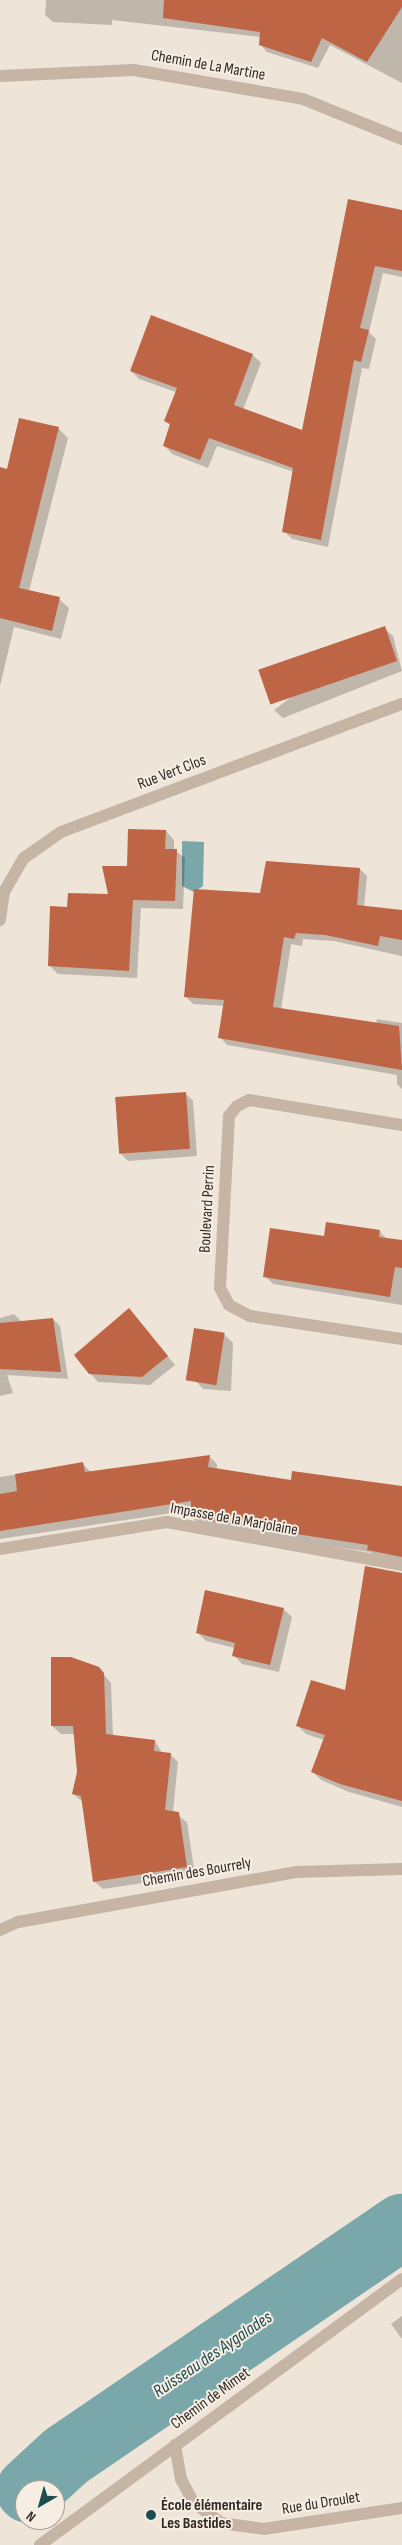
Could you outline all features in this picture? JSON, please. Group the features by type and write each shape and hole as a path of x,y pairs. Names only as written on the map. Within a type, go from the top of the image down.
{"street":[{"name":"Chemin de La Martine","path":"0,76 134,70 303,99 402,139"},
{"name":"Rue Vert Clos","path":"0,920 4,892 24,858 61,832 402,704"},
{"name":"Boulevard Perrin","path":"402,1125 249,1100 237,1106 229,1116 220,1288 229,1305 250,1316 402,1339"},
{"name":"Impasse de la Marjolaine","path":"0,1549 167,1522 402,1565"},
{"name":"Chemin des Bourrely","path":"0,1930 18,1922 296,1872 402,1869"},
{"name":"Chemin de Mimet","path":"40,2545 402,2279"},
{"name":"Rue du Droulet","path":"175,2445 181,2479 193,2502 220,2523 264,2529 402,2508"}],"water":[{"path":"182,841 204,842 203,886 194,892 182,886"}],"building":[{"path":"164,0 402,0 402,7 367,62 322,38 311,62 259,45 260,32 163,18"},
{"path":"348,199 402,210 402,271 375,266 360,328 369,330 361,362 354,360 321,540 282,532 293,468 209,438 200,460 163,446 170,424 164,421 177,388 130,371 151,315 253,354 234,405 302,430"},
{"path":"19,418 59,427 19,588 60,597 52,631 0,618 0,467 7,469"},
{"path":"385,626 397,661 270,705 258,670"},
{"path":"128,829 166,830 165,849 177,849 175,901 133,900 129,971 48,966 50,906 67,907 68,893 108,894 102,866 127,866"},
{"path":"266,861 360,868 357,905 402,910 402,940 380,936 378,946 325,935 296,933 294,939 284,937 273,1007 399,1026 402,1070 218,1038 224,1000 184,997 194,889 260,893"},
{"path":"186,1092 190,1149 119,1154 115,1097"},
{"path":"326,1222 380,1230 379,1237 402,1240 402,1268 395,1267 390,1297 263,1277 270,1228 324,1236"},
{"path":"129,1308 168,1356 142,1377 89,1374 74,1355"},
{"path":"53,1318 61,1372 0,1369 0,1323"},
{"path":"194,1328 225,1333 216,1385 186,1380"},
{"path":"210,1455 208,1467 291,1480 292,1471 402,1486 402,1557 367,1550 368,1545 191,1518 191,1501 0,1531 0,1494 17,1491 15,1474 83,1462 85,1472"},
{"path":"365,1566 402,1573 402,1801 340,1784 311,1772 325,1735 296,1726 311,1680 345,1690"},
{"path":"205,1590 284,1608 270,1665 232,1656 235,1643 196,1633"},
{"path":"51,1657 71,1657 99,1667 104,1673 106,1734 155,1740 154,1751 171,1753 165,1810 179,1812 187,1867 93,1882 81,1796 72,1794 77,1772 73,1726 51,1726"}],"waterway":[{"name":"Ruisseau des Aygalades","path":"40,2480 66,2456 402,2227"}],"place":[{"name":"École élémentaire Les Bastides","path":"151,2515"}]}
